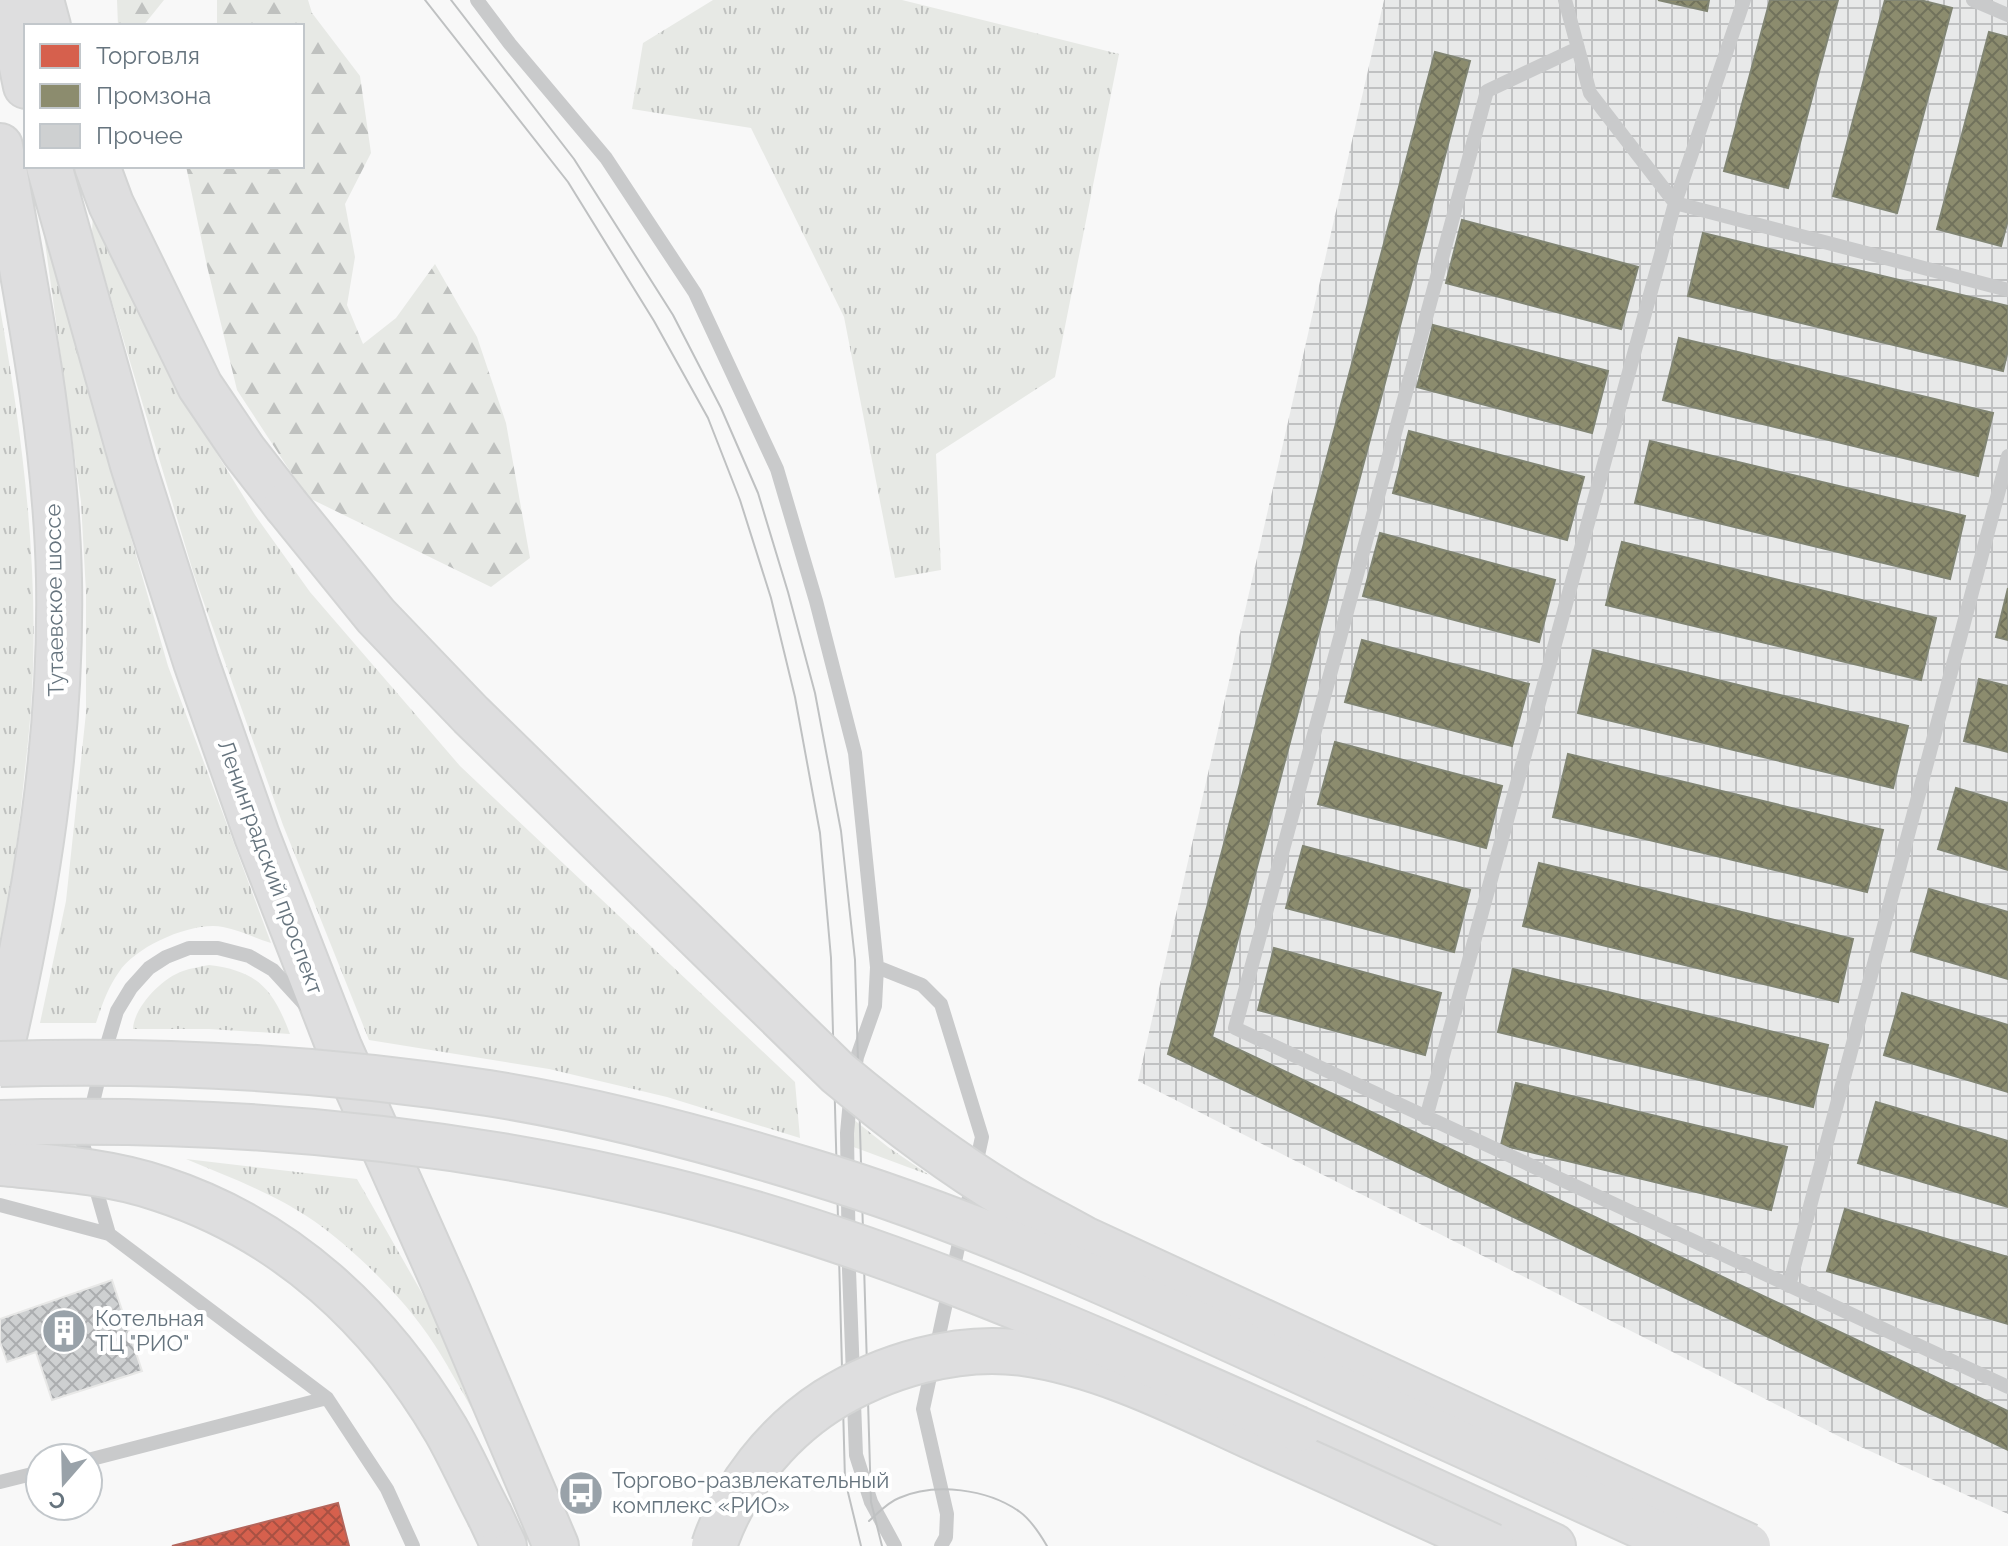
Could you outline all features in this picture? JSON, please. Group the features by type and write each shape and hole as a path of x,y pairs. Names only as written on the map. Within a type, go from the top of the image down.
{"main road":[{"path":"8,0 24,76"},
{"path":"41,0 47,24"},
{"name":"Тутаевское шоссе","path":"0,146 41,392 59,578 58,673 42,846 0,1054"},
{"name":"Ленинградский проспект","path":"50,168 133,465 191,647 257,836 339,1047 556,1546"},
{"path":"98,168 111,204 200,386 244,451 376,616 471,715 838,1073 881,1109 1008,1197 1084,1239 1748,1546"},
{"path":"0,1064 177,1063 387,1079 491,1093 595,1114 809,1171 923,1209 1163,1308 1685,1546"},
{"path":"0,1123 84,1120 178,1122 386,1138 536,1162 674,1192 792,1226 1012,1305 1153,1364 1553,1546"},
{"path":"0,1163 65,1168 161,1189 238,1220 295,1256 352,1306 403,1365 446,1430 497,1531"},
{"path":"714,1546 731,1507 755,1469 784,1435 814,1410 846,1389 901,1367 953,1355 982,1353 1022,1353 1118,1378 1492,1546"}],"lane":[{"path":"477,0 606,158 695,293 777,469 816,601 855,753 877,967 875,1006 857,1057 848,1122 849,1270 856,1455 871,1502 895,1546"},
{"path":"1565,0 1590,93 1675,203 2008,290"},
{"path":"1426,1118 1675,203 1744,0"},
{"path":"1973,0 2008,15"},
{"path":"1578,48 1487,91 1235,1028 2008,1387"},
{"path":"1789,1286 2008,456"},
{"path":"109,1234 83,1144 117,1011 131,988 149,968 189,948 218,948 249,956 273,970 339,1047"},
{"path":"877,967 922,985 941,1004 982,1137 923,1409 947,1514 946,1537 941,1546"},
{"path":"0,1205 109,1234 327,1398 387,1489 413,1546"},
{"path":"104,1456 327,1398"},
{"path":"0,1482 24,1476"}],"shaded area":[{"path":"1384,0 2008,0 2008,1514 1848,1441 1138,1081"}],"green space":[{"path":"117,0 164,0 145,24 118,24"},
{"path":"217,0 308,0 312,13 360,76 371,153 345,204 355,257 347,305 363,344 396,318 435,264 477,337 506,423 530,558 491,587 307,497 237,390 186,168 304,168 304,24 217,24"},
{"path":"713,0 902,0 1119,54 1055,377 936,454 941,570 895,578 844,317 751,128 632,109 643,43"},
{"path":"93,207 186,404 255,515 310,592 460,766 795,1082 800,1138 667,1097 549,1069 369,1040 283,825 194,575 92,235"},
{"path":"44,235 168,666 271,943 229,928 211,926 166,938 127,962 108,990 96,1023 40,1023 66,901 86,713 86,592 81,502"},
{"path":"0,308 27,499 34,643 21,807 0,939"},
{"path":"209,965 240,972 262,985 277,1005 290,1034 209,1029 133,1029 144,1003 166,980 183,971"},
{"path":"843,1111 888,1147 929,1175 843,1143"},
{"path":"186,1159 357,1179 435,1316 481,1424 423,1327 363,1262 330,1233 284,1202"}],"building: Торговля":[{"path":"338,1503 349,1546 172,1546"}],"building: Промзона":[{"path":"1658,0 1709,0 1707,11"},
{"path":"1770,0 1838,0 1788,188 1724,171"},
{"path":"1885,0 1920,0 1952,8 1897,213 1833,196"},
{"path":"1989,32 2008,37 2008,220 2001,246 1937,229"},
{"path":"1435,52 1470,61 1212,1037 2008,1411 2008,1450 1168,1054"},
{"path":"1462,220 1638,267 1621,329 1446,283"},
{"path":"1703,233 2008,306 2008,350 2003,371 1688,296"},
{"path":"1433,325 1608,371 1592,433 1417,387"},
{"path":"1679,338 1993,413 1978,476 1663,400"},
{"path":"1409,431 1584,477 1567,540 1393,493"},
{"path":"1650,441 1965,516 1950,579 1635,503"},
{"path":"1380,533 1555,580 1539,642 1363,596"},
{"path":"1622,542 1936,618 1921,680 1606,605"},
{"path":"2008,588 2008,640 1996,637"},
{"path":"1362,640 1529,684 1512,746 1345,702"},
{"path":"1593,650 1908,726 1893,788 1578,713"},
{"path":"1979,679 2008,686 2008,752 1964,741"},
{"path":"1335,742 1502,786 1486,848 1318,804"},
{"path":"1568,754 1883,830 1867,892 1553,817"},
{"path":"1956,788 2008,803 2008,870 1938,849"},
{"path":"1303,846 1470,890 1454,952 1286,908"},
{"path":"1539,863 1853,939 1838,1002 1523,926"},
{"path":"1929,889 2008,912 2008,979 1911,951"},
{"path":"1274,948 1441,993 1425,1055 1258,1010"},
{"path":"1513,969 1828,1045 1813,1107 1498,1032"},
{"path":"1902,993 2008,1025 2008,1092 1884,1055"},
{"path":"1516,1083 1787,1147 1771,1210 1501,1145"},
{"path":"1876,1102 2008,1141 2008,1207 1858,1163"},
{"path":"1845,1209 2008,1257 2008,1324 1827,1271"}],"building: Прочее":[{"name":"Котельная ТЦ \"РИО\"","path":"112,1280 142,1371 52,1400 36,1352 7,1362 0,1342 0,1319"}],"tram line":[{"path":"425,0 568,182 654,321 708,418 740,500 771,598 795,697 820,833 831,958 845,1480 861,1546"},
{"path":"451,0 574,159 673,315 721,408 758,493 788,592 815,693 841,831 855,960 871,1502 882,1546"},
{"path":"869,1521 891,1502 913,1493 961,1490 993,1498 1020,1512 1032,1523 1047,1546"}],"place":[{"name":"Котельная ТЦ \"РИО\"","path":"64,1331"},
{"name":"Торгово-развлекательный комплекс «РИО»","path":"581,1493"}]}
